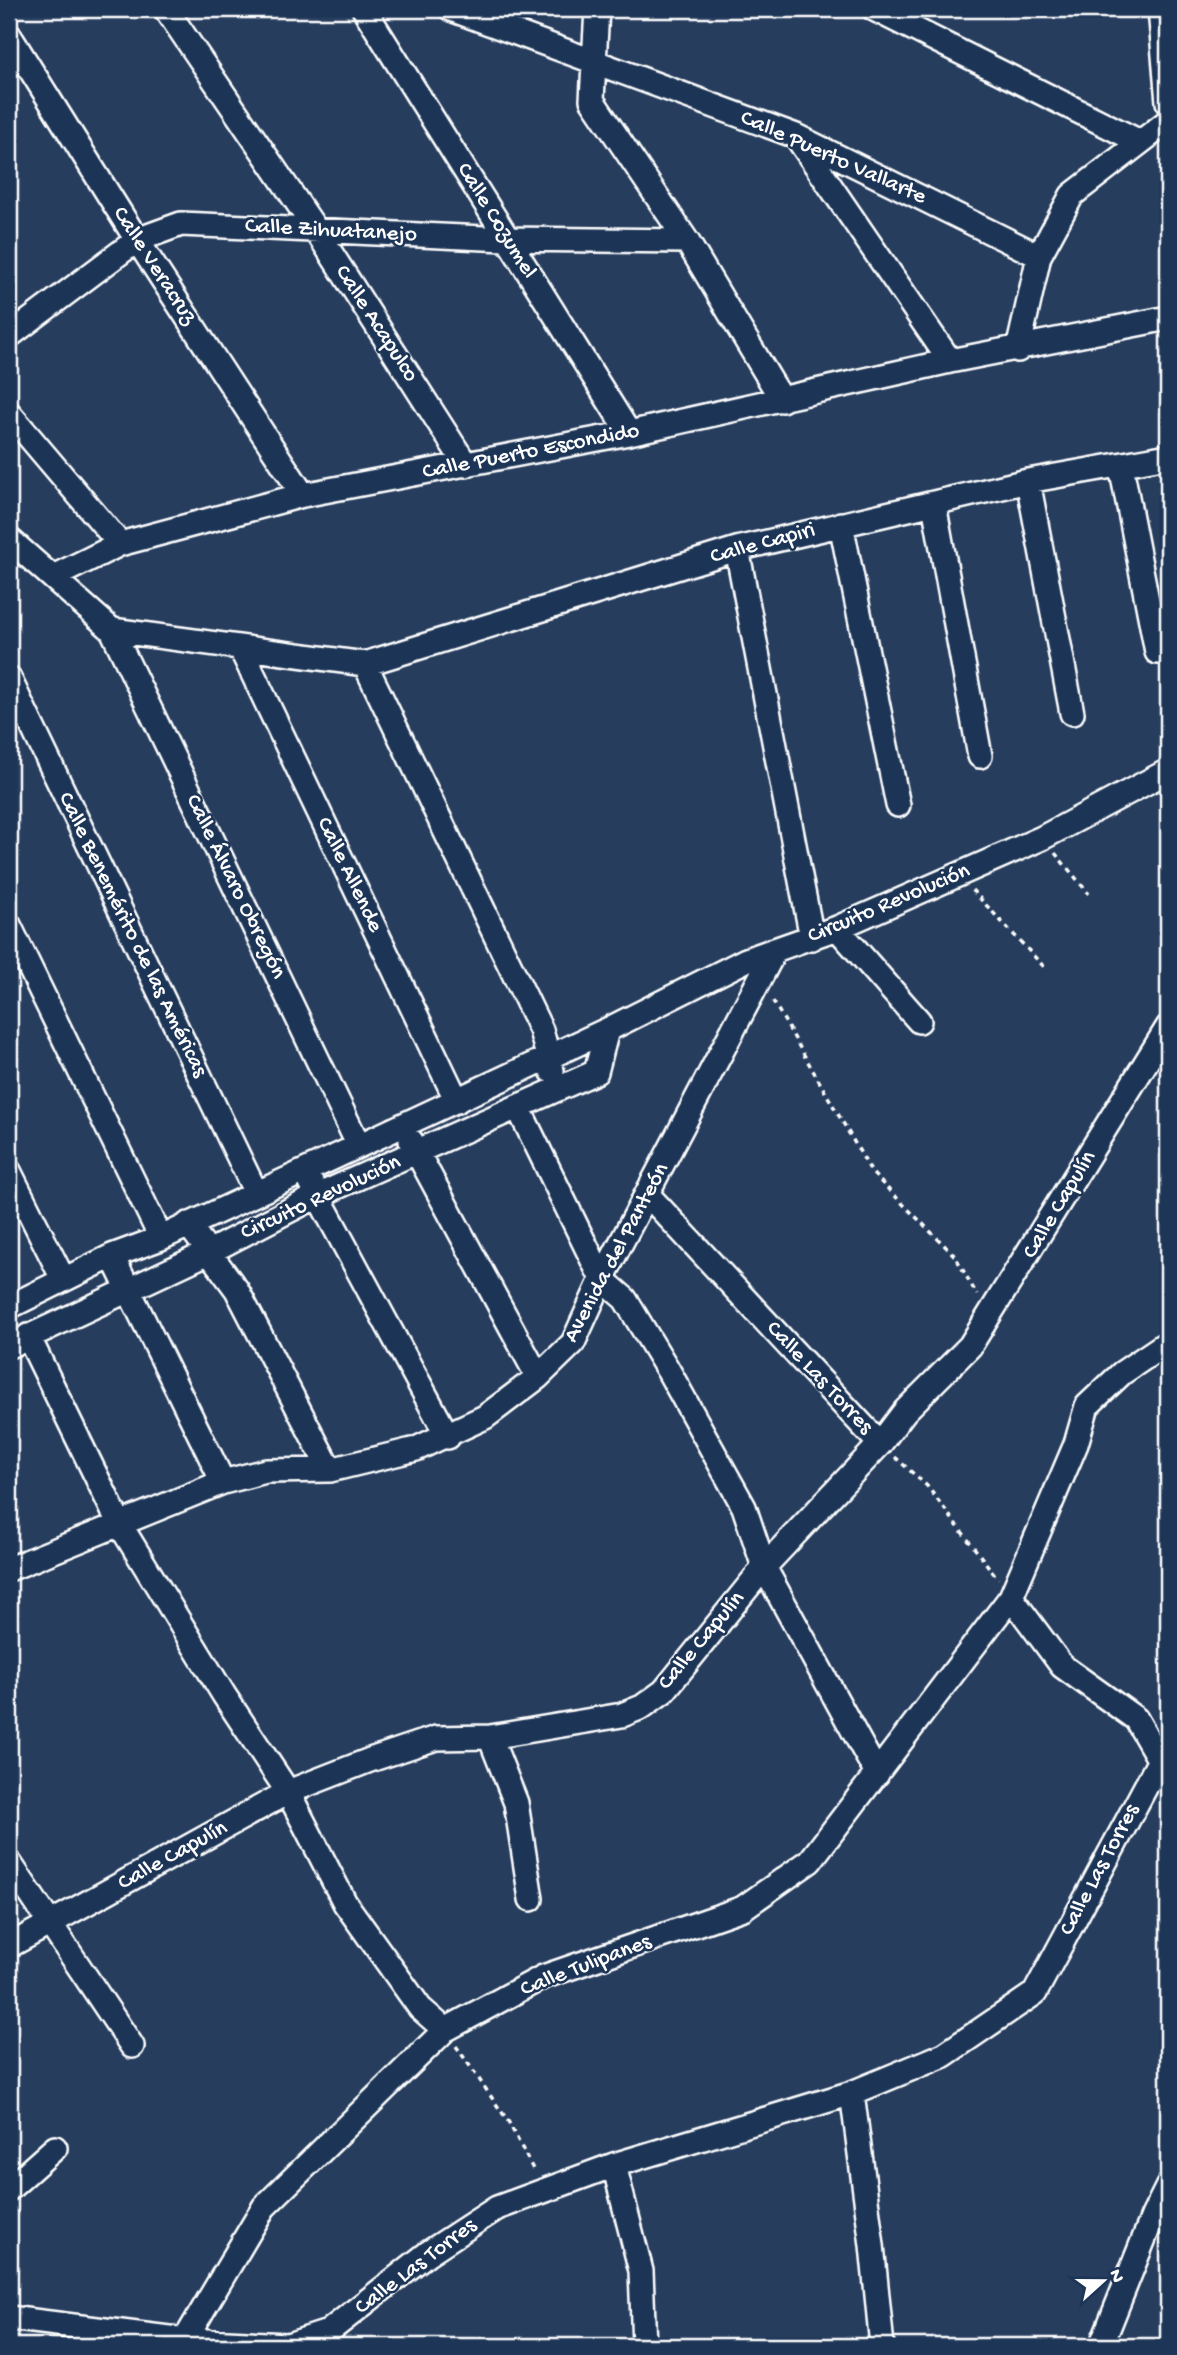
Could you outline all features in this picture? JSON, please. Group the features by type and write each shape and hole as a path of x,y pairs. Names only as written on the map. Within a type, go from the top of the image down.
{"street":[{"name":"Calle Acapulco","path":"166,9 316,230 466,465"},
{"name":"Calle Cozumel","path":"364,9 629,433"},
{"name":"Calle Puerto Vallarte","path":"455,9 796,136 1039,256"},
{"path":"597,9 592,100 687,241 782,400"},
{"path":"874,9 1140,142"},
{"path":"1160,9 1168,102"},
{"name":"Calle Veracruz","path":"9,35 137,240 303,495"},
{"path":"1018,350 1039,256 1072,195 1168,121"},
{"path":"796,136 950,361"},
{"name":"Calle Zihuatanejo","path":"9,336 137,240 181,224 506,239 687,241"},
{"name":"Calle Puerto Escondido","path":"53,577 120,544 303,495 629,433 950,361 1018,350 1168,318"},
{"path":"9,413 120,544"},
{"name":"Calle Capiri","path":"365,664 737,549 1028,481 1168,456"},
{"path":"1121,466 1157,652"},
{"path":"1028,481 1072,713"},
{"path":"934,503 981,755"},
{"path":"841,524 898,805"},
{"path":"9,539 111,630 365,664 541,1030 547,1057 559,1089"},
{"path":"737,549 812,938"},
{"name":"Calle Álvaro Obregón","path":"111,630 358,1144"},
{"name":"Calle Allende","path":"241,649 457,1101"},
{"name":"Calle Benemérito de las Américas","path":"9,678 255,1191"},
{"name":"Circuito Revolución","path":"9,1307 112,1256 161,1238 255,1191 457,1101 746,960 812,938 1042,838 1168,771"},
{"path":"9,925 161,1238"},
{"path":"836,928 919,1021"},
{"name":"Avenida del Panteón","path":"12,1559 223,1482 266,1471 330,1470 390,1456 448,1437 485,1417 538,1377 573,1343 602,1279 762,981 775,950"},
{"name":"Calle Capulín","path":"9,1946 288,1792 436,1738 490,1737 622,1715 642,1707 664,1690 764,1567 880,1444 905,1411 970,1346 1168,1027"},
{"name":"Circuito Revolución","path":"19,1341 209,1252 317,1196 596,1072 607,1030"},
{"path":"518,1107 602,1279 625,1299 744,1507 764,1567 877,1774 1011,1597 1076,1444 1087,1406 1122,1373 1168,1342"},
{"path":"403,1125 538,1377"},
{"path":"9,1171 63,1279"},
{"path":"305,1171 448,1437"},
{"name":"Calle Las Torres","path":"648,1195 880,1444"},
{"path":"188,1224 237,1290 330,1470"},
{"path":"112,1256 223,1482"},
{"path":"19,1341 119,1522 224,1695 288,1792 345,1903 420,2008 445,2030"},
{"name":"Calle Las Torres","path":"9,2318 185,2343 288,2345 328,2332 428,2253 498,2208 614,2165 852,2094 944,2055 1035,1993 1163,1752 1136,1719 1062,1666 1011,1597"},
{"path":"490,1737 516,1803 531,1899"},
{"name":"Calle Tulipanes","path":"185,2343 264,2207 445,2030 543,1978 743,1908 810,1861 877,1774"},
{"path":"9,1862 48,1925 132,2046"},
{"path":"852,2094 872,2245 881,2346"},
{"path":"9,2189 55,2148"},
{"path":"614,2165 640,2271 644,2346"},
{"path":"1101,2346 1153,2216 1168,2186"}],"path":[{"path":"1042,838 1088,894"},
{"path":"958,875 1046,969"},
{"path":"762,981 872,1172 955,1256 989,1317"},
{"name":"Calle Las Torres","path":"880,1444 927,1486 1011,1597"},
{"path":"445,2030 508,2121 544,2191"}]}
